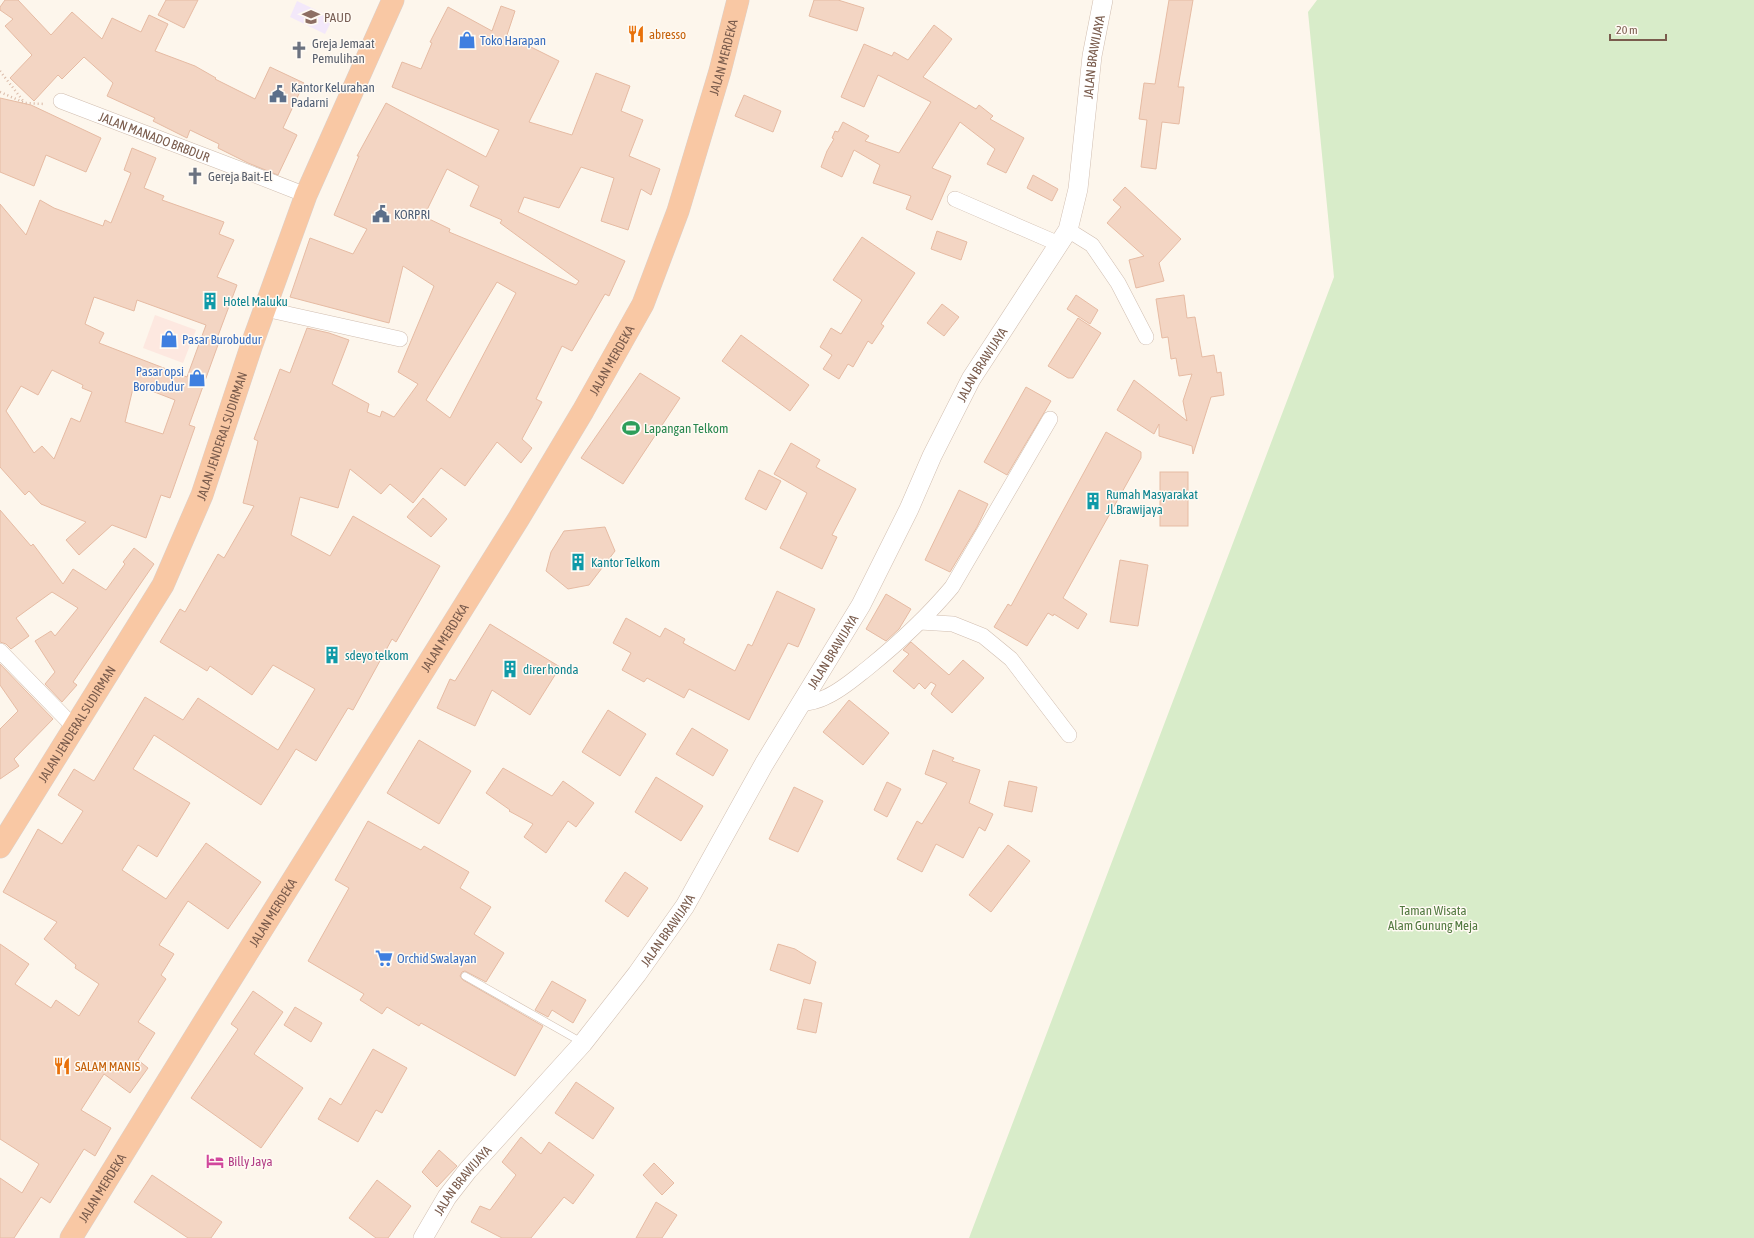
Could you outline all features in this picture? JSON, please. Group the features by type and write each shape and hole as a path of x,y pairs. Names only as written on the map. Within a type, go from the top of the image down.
{"highway":[{"name":"JALAN JENDERAL SUDIRMAN","path":"2,843 163,585 202,495 265,309 306,196 393,0"},
{"name":"JALAN MERDEKA","path":"71,1238 227,985 519,518 587,404 643,304 678,211 720,71 736,1"}],"street":[{"name":"JALAN BRAWIJAYA","path":"424,1238 447,1198 468,1170 583,1043 637,974 685,906 800,704 861,605 906,515 932,456 971,379 1064,237 1078,189 1092,56 1103,0"},
{"name":"JALAN MANADO BRBDUR","path":"61,101 306,196"},
{"path":"955,200 1092,245 1118,283 1146,337"},
{"path":"265,309 400,339"},
{"path":"800,704 814,702 827,697 850,682 905,638 952,587 1050,420"},
{"path":"920,622 952,624 983,636 1011,658 1070,735"},
{"path":"0,651 75,728"}],"lane":[{"path":"465,976 583,1043"}],"path":[{"path":"0,71 25,103"},
{"path":"0,92 25,103 48,104 61,101"}],"shaded area":[{"name":"PAUD","path":"297,1 333,18 325,34 290,17"},
{"name":"Pasar Burobudur","path":"155,315 196,330 183,363 143,348"}],"green space":[{"name":"Taman Wisata Alam Gunung Meja","path":"1317,0 1754,0 1754,1238 969,1238 1334,277 1308,12"}],"building":[{"path":"5,0 18,0 51,35 72,12 102,39 112,18 141,32 149,15 168,24 155,51 195,66 216,78 215,79 255,99 270,67 304,83 283,128 297,135 278,175 248,163 218,148 219,144 190,130 187,138 153,121 155,118 107,96 113,83 84,57 62,79 58,75 34,101 10,78 32,55 5,26 13,19 0,10 0,7"},
{"path":"166,0 198,0 184,28 158,15"},
{"path":"814,0 838,0 864,8 857,31 809,16"},
{"path":"1169,0 1193,0 1178,87 1184,87 1179,124 1162,122 1156,169 1141,167 1147,120 1139,119 1144,83 1155,84"},
{"path":"501,6 515,11 507,35 559,61 529,122 572,135 596,73 630,86 621,111 643,120 629,156 660,169 651,195 641,189 628,230 601,221 614,178 581,167 559,208 524,197 518,212 625,261 609,296 605,294 572,351 562,346 536,399 542,402 522,439 532,448 521,463 497,442 465,486 441,468 413,503 390,484 381,494 350,469 338,508 300,497 291,535 330,556 353,516 440,566 396,642 392,639 353,710 348,708 316,761 296,749 261,805 154,735 133,769 190,803 157,857 138,845 122,870 166,899 206,843 261,882 228,929 188,901 159,945 174,954 161,975 166,979 138,1022 155,1033 138,1060 148,1068 130,1093 104,1074 81,1110 111,1128 95,1156 84,1149 50,1203 41,1197 14,1238 0,1238 0,1178 22,1193 39,1164 0,1139 0,944 29,964 15,984 51,1008 56,1000 79,1016 99,984 75,968 76,965 44,939 57,922 3,892 38,829 62,844 83,811 58,795 74,769 94,781 145,697 183,720 198,698 278,750 315,689 273,665 252,695 210,666 207,671 160,642 180,609 185,612 218,554 224,558 254,506 243,503 258,441 254,439 280,369 290,373 307,328 329,333 349,340 332,384 369,404 367,412 380,417 382,411 394,417 418,384 398,372 434,286 403,266 389,323 290,297 310,238 353,254 367,229 334,215 359,156 357,156 386,103 486,157 499,130 392,87 402,62 421,69 432,43 430,42 448,7 492,31","holes":["447,169 479,186 470,206 502,220 500,223 579,281 576,285 449,232 450,229 427,218 428,213 426,212","497,282 516,293 450,418 426,400"]},
{"path":"934,25 952,39 923,77 976,109 979,105 993,116 990,119 1024,138 1006,173 987,164 995,149 960,122 932,168 951,176 932,220 906,209 911,196 873,183 880,165 854,150 842,177 821,167 827,151 834,139 832,138 835,131 838,132 843,122 869,136 865,141 899,153 931,102 878,75 864,107 841,97 864,44 892,56 894,52 908,60"},
{"path":"744,95 781,111 773,132 735,116"},
{"path":"0,98 31,105 101,138 86,172 46,155 34,186 0,172"},
{"path":"132,148 156,158 144,188 164,196 162,200 224,222 219,234 234,240 217,277 237,285 216,341 219,342 189,425 195,427 170,498 161,495 146,538 112,525 79,555 66,540 86,522 41,504 29,491 25,495 0,467 0,204 26,235 40,200 54,208 103,226 105,220 111,223 131,173 124,170","holes":["94,297 134,311 137,300 206,325 187,377 99,343 104,333 85,324","52,370 83,385 82,388 92,392 80,422 71,418 54,459 42,446 34,453 6,411 21,386 38,395","134,384 175,400 163,434 125,422"]},
{"path":"1033,175 1058,189 1052,201 1027,188"},
{"path":"1125,187 1181,239 1159,263 1164,281 1136,288 1129,260 1144,256 1107,223 1121,207 1113,200"},
{"path":"937,231 967,242 961,260 931,249"},
{"path":"862,237 915,273 881,324 884,326 872,344 868,341 853,367 848,364 839,379 823,369 832,355 820,347 831,328 841,334 862,300 833,280"},
{"path":"1076,295 1098,310 1090,324 1067,309"},
{"path":"1184,295 1187,318 1195,317 1202,357 1214,355 1217,373 1221,372 1224,395 1211,397 1193,454 1192,446 1159,436 1159,424 1154,434 1117,410 1134,380 1187,421 1183,401 1192,374 1179,376 1176,358 1171,359 1168,337 1162,338 1156,299"},
{"path":"942,304 959,317 944,336 927,323"},
{"path":"1078,318 1101,333 1073,378 1068,378 1048,366"},
{"path":"741,335 809,385 790,411 722,361"},
{"name":"Lapangan Telkom","path":"640,373 680,398 623,484 581,458"},
{"path":"1026,387 1051,401 1007,475 984,462"},
{"name":"Rumah Masyarakat Jl.Brawijaya","path":"1106,432 1141,452 1141,458 1063,598 1087,614 1078,629 1054,614 1053,616 1048,613 1027,646 994,627 1008,604 1011,606"},
{"path":"791,443 820,460 816,467 856,489 832,535 837,537 822,569 780,548 807,493 774,474"},
{"path":"759,470 781,481 766,510 745,499"},
{"path":"1160,472 1188,472 1188,526 1160,526"},
{"path":"959,490 988,504 977,527 950,572 925,560"},
{"path":"423,498 447,519 431,537 407,517"},
{"path":"0,510 31,546 33,544 63,584 73,569 106,590 125,564 123,562 134,548 154,564 73,682 77,685 62,702 45,684 55,672 35,641 51,631 55,636 78,608 52,592 16,618 29,636 11,649 6,644 0,642"},
{"name":"Kantor Telkom","path":"605,527 615,551 589,585 568,589 546,571 551,552 564,531"},
{"path":"1120,560 1148,565 1138,626 1110,622"},
{"path":"777,591 815,609 798,647 788,643 749,720 689,689 684,698 647,678 644,682 622,670 631,653 613,643 626,618 660,637 665,628 685,639 683,643 735,671 748,644 752,646"},
{"path":"886,594 911,609 899,629 886,641 866,629"},
{"name":"direr honda","path":"490,624 560,667 530,715 492,690 475,726 437,708 450,679 455,681"},
{"path":"911,642 949,675 963,660 984,678 952,713 931,694 936,685 931,682 925,689 919,683 914,689 893,671 909,654 903,650"},
{"path":"0,664 53,719 14,759 19,766 0,779 0,729 18,711 0,685"},
{"path":"849,700 889,733 863,765 823,732"},
{"path":"608,710 646,734 620,776 582,752"},
{"path":"692,728 728,750 713,776 676,754"},
{"path":"419,740 471,771 439,824 387,793"},
{"path":"933,750 954,758 952,761 980,770 969,803 993,814 985,831 979,827 963,858 936,844 922,872 897,859 917,821 922,824 947,783 925,774"},
{"path":"503,768 552,796 563,781 594,803 576,827 568,821 546,853 524,837 533,824 509,811 510,810 486,793"},
{"path":"656,777 703,806 681,841 635,812"},
{"path":"1009,781 1037,787 1032,812 1004,806"},
{"path":"887,782 901,789 887,817 874,810"},
{"path":"794,787 823,801 798,852 769,839"},
{"path":"368,821 421,850 424,846 469,872 460,888 491,907 474,934 504,953 486,982 465,971 462,972 460,976 463,980 543,1026 515,1076 421,1023 419,1026 387,1007 382,1014 360,1000 364,994 308,961 349,888 335,880"},
{"path":"1008,845 1030,861 991,912 969,895"},
{"path":"625,872 648,888 628,917 605,901"},
{"path":"778,944 795,949 816,962 810,984 770,970"},
{"path":"552,981 586,1000 573,1023 552,1010 548,1017 535,1010"},
{"path":"253,991 283,1012 254,1054 303,1088 261,1148 191,1098 238,1029 231,1024"},
{"path":"804,999 822,1003 816,1033 797,1029"},
{"path":"295,1007 322,1023 311,1042 284,1025"},
{"path":"373,1049 407,1068 382,1113 376,1110 358,1142 318,1119 330,1098 341,1105"},
{"path":"576,1082 614,1108 593,1139 555,1113"},
{"path":"521,1137 541,1154 549,1142 594,1175 573,1204 564,1197 531,1238 502,1238 471,1222 480,1206 490,1210 516,1175 502,1162"},
{"path":"439,1150 457,1166 437,1187 422,1172"},
{"path":"654,1163 674,1183 662,1195 643,1175"},
{"path":"152,1175 222,1222 211,1238 188,1238 134,1202"},
{"path":"377,1180 411,1206 388,1238 376,1238 349,1218"},
{"path":"656,1202 677,1215 662,1238 636,1238"}],"place":[{"name":"PAUD","path":"311,17"},
{"name":"abresso","path":"636,34"},
{"name":"Toko Harapan","path":"467,40"},
{"name":"Greja Jemaat Pemulihan","path":"299,50"},
{"name":"Kantor Kelurahan Padarni","path":"278,94"},
{"name":"Gereja Bait-El","path":"195,176"},
{"name":"KORPRI","path":"381,214"},
{"name":"Hotel Maluku","path":"210,301"},
{"name":"Pasar Burobudur","path":"169,339"},
{"name":"Pasar opsi Borobudur","path":"197,378"},
{"name":"Lapangan Telkom","path":"631,428"},
{"name":"Rumah Masyarakat Jl.Brawijaya","path":"1093,501"},
{"name":"Kantor Telkom","path":"578,562"},
{"name":"sdeyo telkom","path":"332,655"},
{"name":"direr honda","path":"510,669"},
{"name":"Orchid Swalayan","path":"384,958"},
{"name":"SALAM MANIS","path":"62,1066"},
{"name":"Billy Jaya","path":"215,1161"}]}
